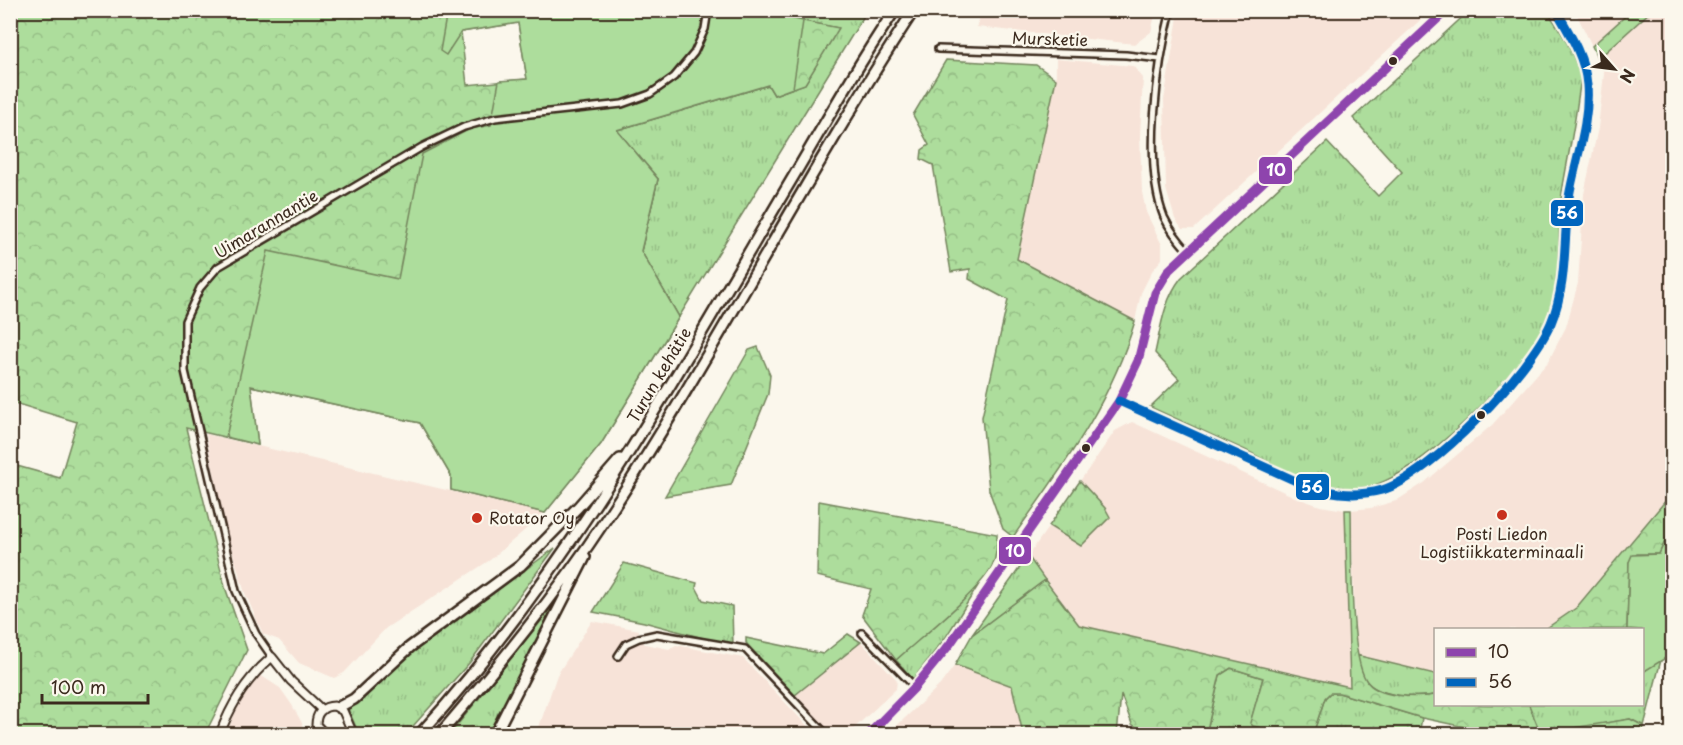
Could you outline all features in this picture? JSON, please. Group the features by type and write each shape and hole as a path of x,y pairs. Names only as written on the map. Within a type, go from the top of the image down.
{"highway":[{"name":"Turun kehätie","path":"420,735 472,674 520,611 642,431 838,101 895,10"},
{"name":"Turun kehätie","path":"440,735 523,633 606,519 656,440 865,87 914,10"},
{"path":"339,707 354,699 410,647 520,566 590,494 642,431"},
{"path":"495,735 606,519"}],"street":[{"name":"Uimarannantie","path":"322,710 291,681 272,657 256,634 236,591 185,371 183,347 185,321 200,288 218,267 442,136 495,118 622,104 650,94 674,77 694,53 705,29 708,10"},
{"path":"1171,10 1161,59 1154,134 1158,187 1164,217 1188,251"},
{"path":"869,735 915,687 950,644 1119,401 1138,361 1155,293 1169,270 1447,10"},
{"path":"1119,401 1298,482 1318,490 1352,495 1384,490 1398,483 1415,472 1457,436 1490,406 1522,371 1547,332 1561,289 1569,200 1585,119 1587,86 1583,61 1556,10"},
{"name":"Mursketie","path":"938,49 1126,55 1161,59"},
{"path":"862,633 915,687"},
{"path":"618,656 626,644 657,634 745,649 826,735"},
{"path":"220,735 229,712 246,682 272,657"},
{"path":"320,733 316,721 322,710 328,706 339,707 353,735"}],"shaded area":[{"path":"981,10 1156,11 1151,32 1135,44 977,27"},
{"path":"1179,10 1430,11 1194,229 1182,229 1175,219 1166,189 1164,100"},
{"path":"1575,11 1631,11 1592,46"},
{"path":"1651,11 1672,11 1672,493 1576,608 1546,628 1434,628 1434,674 1356,655 1351,510 1371,508 1396,501 1424,483 1492,425 1548,362 1566,327 1578,283 1584,194 1598,128 1604,73 1598,59"},
{"path":"1056,59 1133,66 1143,78 1140,136 1142,192 1146,212 1162,245 1162,259 1152,271 1141,293 1135,321 1017,259 1056,80"},
{"path":"1132,422 1297,498 1320,506 1345,510 1350,687 1079,625 1028,556 1049,526 1081,546 1105,508 1080,481 1115,431"},
{"path":"206,434 545,513 490,560 386,628 344,673 334,678 299,663 279,640 263,634 245,593 225,528"},
{"path":"592,621 639,630 638,635 645,644 669,649 676,645 743,658 815,734 531,734 540,724 557,675"},
{"path":"861,642 897,680 896,689 849,733 830,732 795,695"},
{"path":"955,665 1012,686 1023,734 888,734 940,685"},
{"path":"260,675 280,688 302,723 302,734 226,734 240,701"}],"green space":[{"path":"755,10 803,21 793,88 774,95 768,85 617,130 658,179 641,251 679,317 601,444 545,513 451,490 451,476 420,423 251,386 258,445 226,437 268,251 398,279 422,154 470,129 491,125 499,81 527,79 518,23 461,32 446,55 440,51 447,11"},
{"path":"804,10 803,21 839,28 805,84 774,95 768,85 617,130 658,179 641,251 679,317 601,444 545,513 451,490 451,476 420,423 251,386 258,445 186,428 225,587 247,650 205,734 11,734 10,464 60,478 77,422 11,402 11,11","holes":["518,23 527,79 467,85 461,32"]},
{"path":"804,11 867,11 679,317 641,251 658,179 616,130 768,85 775,94 805,84 838,28 803,21"},
{"path":"1469,11 1547,11 1566,42 1580,75 1562,192 1554,294 1543,326 1513,370 1491,396 1438,446 1411,466 1386,480 1365,487 1333,486 1303,478 1150,407 1179,379 1155,353 1167,304 1181,278 1327,142 1378,196 1402,172 1353,118"},
{"path":"1631,11 1651,11 1598,59 1592,46"},
{"path":"946,60 1036,65 1056,79 1017,259 1135,321 1125,351 1099,408 1067,460 1013,537 1003,529 989,490 982,417 1008,300 969,279 970,269 951,272 933,165 921,159 922,150 929,145 913,115"},
{"path":"758,347 770,375 768,394 731,485 665,496 749,350"},
{"path":"1080,481 1105,508 1110,517 1081,546 1049,526"},
{"path":"1672,493 1672,527 1659,554 1637,554 1629,562 1627,628 1547,628 1576,608"},
{"path":"819,501 997,534 994,562 975,589 896,660 862,615 871,589 817,576"},
{"path":"1345,510 1351,510 1352,598 1357,647 1361,667 1371,686 1398,695 1434,695 1434,706 1529,706 1538,727 1551,732 1549,734 1479,734 1479,730 1422,718 1339,693 1330,693 1325,698 1313,734 1288,734 1253,726 1250,723 1263,678 1231,668 1220,675 1206,734 1145,734 1132,724 1121,695 1117,734 1023,734 1012,686 955,665 972,635 1045,580 1079,625 1350,687"},
{"path":"1672,527 1672,654 1644,671 1644,628 1627,628 1629,562 1632,555 1659,554"},
{"path":"555,548 470,662 406,734 359,734 348,709 415,650"},
{"path":"1028,556 1045,580 972,635"},
{"path":"624,563 697,583 696,587 703,600 732,606 733,646 644,622 593,612"},
{"path":"979,584 946,637 913,679 896,660"},
{"path":"563,594 491,734 450,734"},
{"path":"848,634 861,642 795,695 746,643 746,638 823,654"},
{"path":"1356,655 1434,674 1434,695 1399,695 1381,691 1367,682"},
{"path":"1661,660 1644,726 1630,719 1567,730 1568,734 1549,734 1551,732 1538,727 1528,708 1528,706 1644,706 1644,671"},
{"path":"1231,668 1263,678 1252,717 1253,726 1288,734 1206,734 1220,675"},
{"path":"1330,693 1339,693 1422,718 1419,734 1313,734 1325,698"},
{"path":"1630,719 1644,726 1642,734 1568,734 1566,729"}],"transit line":[{"name":"10","path":"869,734 915,687 950,644 1119,401 1138,361 1155,293 1169,270 1447,10"},
{"name":"56","path":"1119,401 1298,482 1340,493 1361,494 1382,490 1403,481 1452,443 1502,393 1523,367 1551,323 1560,292 1569,197 1584,128 1587,85 1580,56 1556,10"}],"place":[{"name":"Posti Liedon Logistiikkaterminaali","path":"1502,515"},
{"name":"Rotator Oy","path":"477,518"}]}
